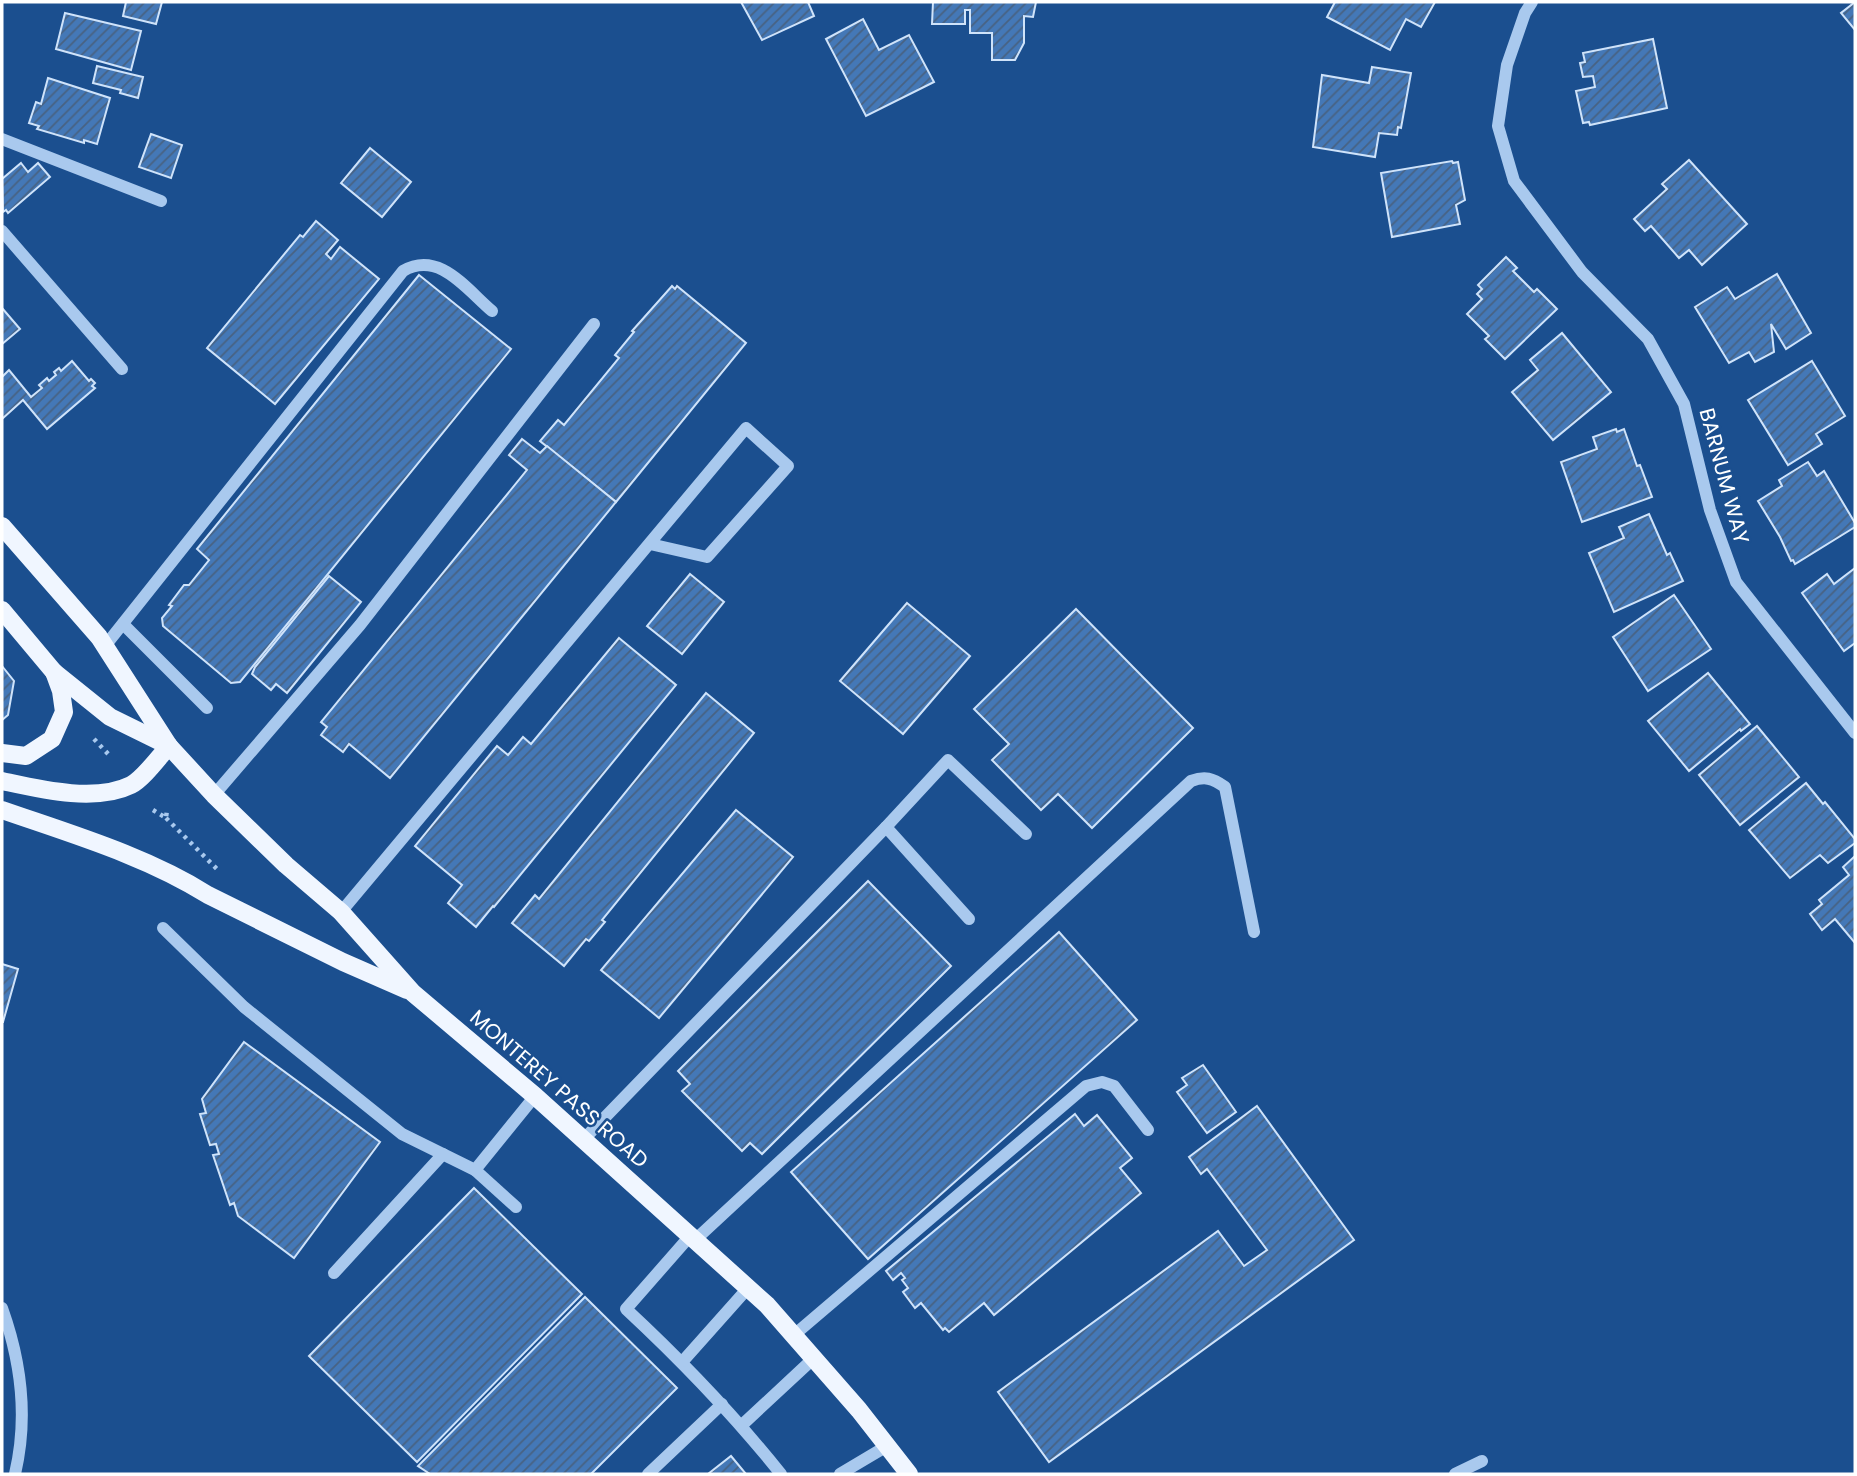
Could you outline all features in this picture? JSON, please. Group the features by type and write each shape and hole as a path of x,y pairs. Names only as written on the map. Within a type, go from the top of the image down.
{"main road":[{"name":"MONTEREY PASS ROAD","path":"2,526 105,646 169,746 214,794 286,865 341,912 412,993 535,1096 767,1305 859,1410 909,1474"},
{"name":"MONTEREY PASS ROAD","path":"2,610 54,672 110,717 169,746"},
{"path":"2,753 26,756 52,739 64,712 61,691 54,672"},
{"path":"2,781 52,792 108,793 133,784 169,746"},
{"path":"2,810 115,850 189,883 343,962 412,993"}],"street":[{"name":"BARNUM WAY","path":"1532,2 1525,13 1507,65 1498,126 1514,181 1582,272 1647,339 1684,404 1710,510 1736,582 1855,733"},
{"path":"2,139 161,201"},
{"path":"2,231 122,369"},
{"path":"105,646 403,271 413,265 425,263 441,267 492,311"},
{"path":"214,794 360,625 594,324"},
{"path":"341,912 747,428 788,466 707,557 650,544"},
{"path":"123,624 207,708"},
{"path":"583,1140 948,760 1026,834"},
{"path":"781,1474 742,1425 683,1362 626,1309 693,1238 1191,781 1202,777 1214,779 1225,787 1254,932"},
{"path":"886,827 969,919"},
{"path":"163,928 244,1007 402,1133 475,1170 516,1207"},
{"path":"794,1335 1086,1086 1102,1082 1114,1086 1148,1130"},
{"path":"475,1170 535,1096"},
{"path":"334,1273 443,1154"},
{"path":"683,1362 748,1288"},
{"path":"2,1308 16,1355 20,1387 22,1424 15,1474"},
{"path":"742,1425 814,1358"},
{"path":"648,1474 722,1404"},
{"path":"840,1474 887,1446"},
{"path":"1455,1474 1482,1461"}],"path":[{"path":"153,810 166,818 224,876"},
{"path":"166,818 167,810"}],"building":[{"path":"126,2 162,2 156,24 123,16"},
{"path":"741,2 808,2 814,16 762,40"},
{"path":"933,2 1036,2 1033,17 1024,16 1024,43 1015,60 992,60 992,33 970,33 970,10 965,10 965,24 932,24"},
{"path":"1335,2 1435,2 1421,27 1406,19 1390,50 1327,17"},
{"path":"1855,2 1855,30 1841,13"},
{"path":"65,13 141,31 131,70 56,49"},
{"path":"863,19 879,50 909,35 934,82 866,116 826,39"},
{"path":"1653,39 1667,108 1590,125 1589,122 1583,123 1576,91 1595,87 1593,76 1583,77 1580,63 1585,62 1583,53"},
{"path":"97,66 143,77 138,98 120,93 121,90 93,83"},
{"path":"1372,67 1411,73 1401,128 1398,127 1397,135 1379,133 1375,157 1313,147 1322,75 1369,83"},
{"path":"48,78 110,98 97,144 84,140 84,143 37,129 39,126 29,123 36,102 41,104"},
{"path":"151,134 182,145 171,178 139,167"},
{"path":"370,148 411,182 382,217 341,183"},
{"path":"1689,160 1747,224 1702,265 1689,250 1679,258 1651,226 1645,231 1634,219 1667,189 1662,184"},
{"path":"1458,162 1465,200 1456,205 1460,224 1392,237 1381,173"},
{"path":"21,163 28,172 38,163 50,177 8,213 6,210 3,212 2,179"},
{"path":"316,221 338,240 326,254 331,259 340,247 379,279 275,404 207,348 300,235 303,237"},
{"path":"1506,257 1517,268 1513,271 1534,292 1537,289 1557,309 1505,359 1485,339 1489,336 1467,314 1482,299 1477,294 1482,289 1478,285"},
{"path":"1777,274 1811,333 1786,349 1771,324 1774,352 1755,362 1749,352 1729,363 1695,307 1727,287 1735,299"},
{"path":"419,275 511,349 240,682 231,683 163,626 162,618 184,585 189,585 209,560 197,549"},
{"path":"672,286 675,289 677,286 746,343 616,502 540,441 558,420 564,425 619,358 615,355 634,332 632,331"},
{"path":"2,308 20,329 2,344"},
{"path":"1562,333 1611,392 1553,440 1512,392 1538,370 1530,360"},
{"path":"72,361 89,381 91,379 95,383 92,386 95,388 47,429 23,400 2,419 2,377 9,370 31,397 42,388 39,385 47,378 49,381 56,375 54,372 59,368 61,371"},
{"path":"1812,361 1845,416 1816,434 1822,444 1788,465 1748,400"},
{"path":"1616,429 1617,432 1624,429 1652,497 1582,522 1561,462 1597,449 1593,437"},
{"path":"522,439 540,453 547,446 616,502 390,778 349,744 343,752 321,735 327,727 321,722 527,470 509,455"},
{"path":"1808,462 1817,476 1824,471 1855,527 1795,564 1758,501 1782,486 1779,480"},
{"path":"1649,514 1667,555 1670,553 1683,581 1614,612 1589,553 1624,538 1619,527"},
{"path":"1855,568 1855,643 1844,651 1802,593 1827,574 1834,584"},
{"path":"690,574 724,602 682,654 647,626"},
{"path":"329,576 361,602 287,693 276,684 271,690 252,674 255,667"},
{"path":"1674,595 1711,649 1648,691 1613,637"},
{"path":"907,603 970,656 903,734 840,681"},
{"path":"1076,609 1193,728 1092,828 1058,794 1041,810 992,760 1009,744 974,709"},
{"path":"619,638 676,685 476,927 448,903 462,885 415,846 497,746 508,755 523,737 531,744"},
{"path":"2,666 14,681 8,715 2,720"},
{"path":"1708,673 1750,724 1741,731 1740,729 1689,771 1648,721"},
{"path":"706,693 754,733 602,920 605,922 589,941 586,939 564,966 512,923 535,895 539,899"},
{"path":"1757,726 1799,777 1740,825 1699,775"},
{"path":"1806,783 1823,804 1825,802 1855,839 1855,843 1828,863 1820,855 1790,878 1749,830"},
{"path":"736,810 793,857 659,1018 601,970"},
{"path":"1855,856 1855,943 1835,919 1822,930 1810,914 1822,904 1819,900 1849,875 1843,867"},
{"path":"868,881 951,966 762,1154 750,1143 742,1151 682,1091 690,1084 678,1071"},
{"path":"1059,932 1137,1020 868,1259 791,1172"},
{"path":"2,964 18,969 3,1022 2,1022"},
{"path":"244,1042 380,1142 294,1258 238,1216 234,1203 230,1205 213,1155 219,1154 216,1144 210,1145 200,1114 206,1113 202,1099"},
{"path":"1203,1065 1236,1112 1207,1133 1177,1092 1187,1085 1182,1078"},
{"path":"1257,1106 1354,1240 1049,1462 998,1392 1218,1231 1244,1266 1267,1250 1207,1169 1201,1174 1189,1157"},
{"path":"1075,1114 1084,1126 1097,1115 1132,1158 1120,1168 1141,1193 994,1315 984,1303 949,1332 945,1328 943,1330 921,1303 915,1308 903,1292 908,1288 901,1273 893,1280 886,1271"},
{"path":"474,1188 582,1294 417,1462 309,1356"},
{"path":"585,1297 677,1388 591,1474 430,1474 418,1466"},
{"path":"731,1456 746,1474 708,1474"}]}
